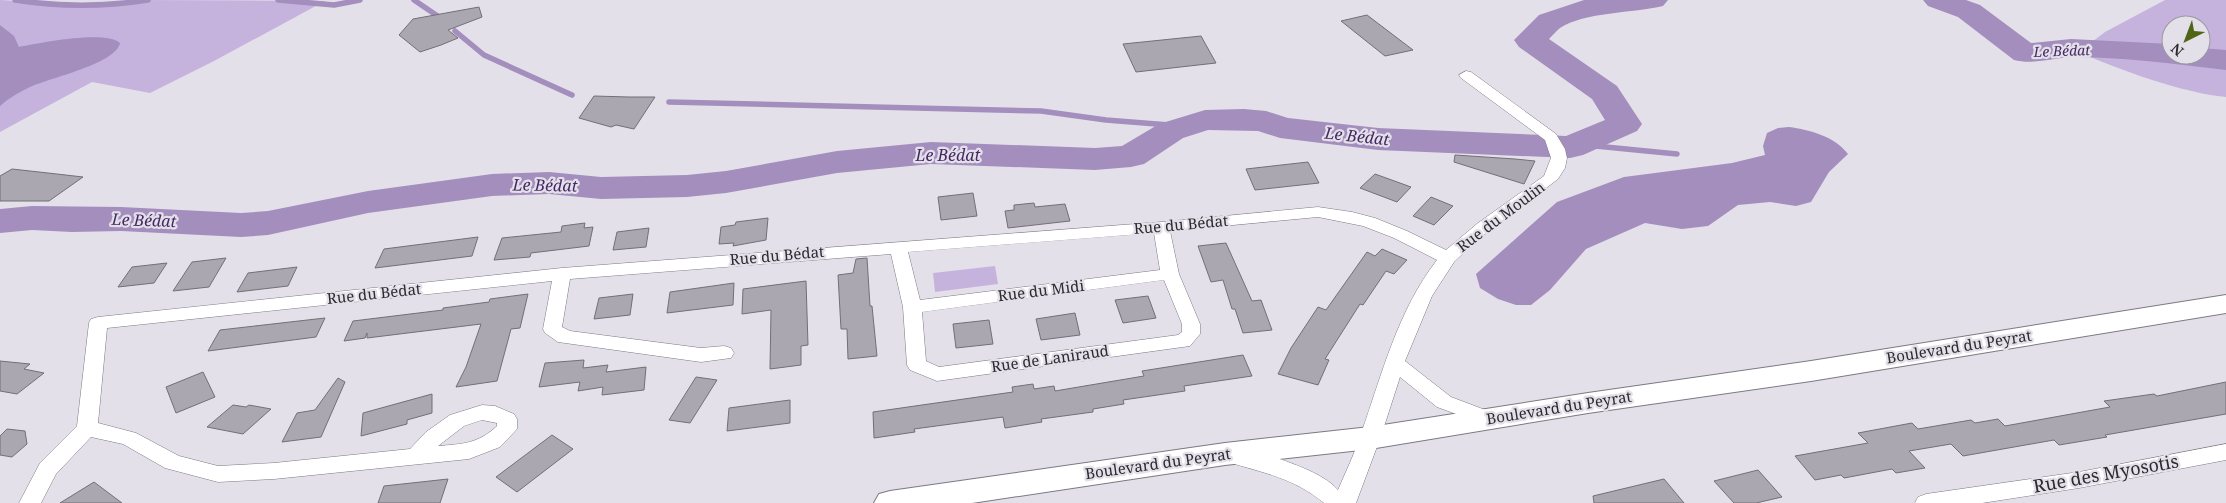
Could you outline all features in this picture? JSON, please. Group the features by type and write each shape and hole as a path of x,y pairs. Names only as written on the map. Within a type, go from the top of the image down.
{"main road":[{"name":"Boulevard du Peyrat","path":"890,503 1225,454 1370,438 1811,371 2226,304"}],"street":[{"name":"Rue du Moulin","path":"1345,503 1370,438 1395,363 1430,285 1447,258 1470,238 1550,179 1559,166 1558,152 1551,137 1466,75"},
{"name":"Rue du Bédat","path":"88,428 98,324 562,274 1161,227 1318,212 1342,214 1368,221 1410,238 1447,258"},
{"name":"Rue de Laniraud","path":"898,247 912,308 917,365 937,374 1183,341 1191,334 1191,324 1170,274 1161,227"},
{"path":"562,274 552,329 565,337 701,355 724,353"},
{"name":"Rue du Midi","path":"912,308 1170,274"},
{"path":"1395,363 1444,402 1489,419"},
{"path":"30,503 48,470 88,428 129,438 173,462 218,474 274,472 416,457"},
{"name":"Rue des Myosotis","path":"1926,503 2079,480 2226,452"},
{"path":"1225,454 1273,465 1315,483 1339,503"}],"shaded area":[{"path":"0,0 104,6 144,0 325,1 150,93 92,82 0,132"},
{"path":"2165,0 2226,0 2226,97 2191,91 2151,80 2079,52 2105,32"},
{"path":"0,25 14,36 19,47 87,37 112,39 120,43 116,51 95,64 39,83 14,95 0,106"},
{"path":"1789,127 1813,132 1829,138 1848,154 1829,172 1811,202 1796,206 1770,202 1738,205 1708,226 1682,229 1645,223 1586,249 1550,290 1531,305 1516,305 1498,299 1480,288 1476,274 1557,202 1624,177 1732,163 1765,155 1763,146 1767,133 1778,128"},
{"path":"995,266 998,284 935,292 933,273"}],"building":[{"path":"479,7 482,17 448,30 458,38 441,45 420,52 399,35 413,19"},
{"path":"1367,15 1413,50 1385,56 1341,21"},
{"path":"1201,36 1216,63 1136,72 1123,44"},
{"path":"594,96 655,97 634,129 616,125 611,127 579,118"},
{"path":"1455,155 1535,161 1524,184 1454,162"},
{"path":"1308,162 1319,183 1255,190 1246,169"},
{"path":"12,169 83,177 49,201 0,201 0,176"},
{"path":"1375,174 1411,187 1397,202 1360,188"},
{"path":"973,193 977,216 941,220 938,197"},
{"path":"1431,197 1453,206 1434,225 1413,216"},
{"path":"1034,203 1035,207 1065,204 1070,221 1008,228 1005,211 1014,210 1014,205"},
{"path":"768,218 766,240 733,246 734,243 719,244 721,227 735,225 736,222"},
{"path":"585,223 584,228 593,227 589,246 531,253 530,257 494,260 502,238 561,232 562,226"},
{"path":"649,228 646,247 613,250 617,232"},
{"path":"478,237 472,256 375,268 384,249"},
{"path":"1226,243 1252,301 1261,300 1272,330 1243,333 1235,309 1232,309 1223,280 1211,282 1198,246"},
{"path":"1382,249 1407,260 1394,274 1386,271 1363,305 1360,304 1325,359 1329,360 1318,385 1278,374 1291,348 1318,307 1326,310 1367,252 1375,256"},
{"path":"226,258 209,287 173,291 192,262"},
{"path":"867,258 870,306 872,306 877,356 848,359 847,329 841,329 838,275 853,273 856,259"},
{"path":"167,263 154,283 118,287 132,267"},
{"path":"297,267 288,286 237,292 248,273"},
{"path":"806,281 808,345 801,346 801,365 770,369 771,310 742,314 743,289"},
{"path":"734,283 733,305 667,313 670,292"},
{"path":"528,294 520,328 511,329 497,381 456,387 466,367 481,324 367,338 367,333 365,338 344,341 353,321 443,310 443,308 489,302 490,299"},
{"path":"633,294 630,315 594,319 599,298"},
{"path":"1148,296 1156,318 1123,323 1115,300"},
{"path":"1075,313 1080,335 1041,340 1036,319"},
{"path":"325,318 316,337 208,351 220,330"},
{"path":"989,320 993,344 956,348 953,324"},
{"path":"1243,355 1252,376 1184,386 1185,391 1123,400 1124,404 1093,409 1093,412 1041,419 1042,422 1005,428 1003,417 914,429 915,432 874,438 873,412 1013,392 1012,387 1033,384 1034,389 1054,386 1055,391 1144,376 1142,371"},
{"path":"584,360 583,368 608,365 606,372 646,367 644,390 602,395 603,387 578,391 580,382 539,387 545,363"},
{"path":"0,361 30,364 24,369 44,373 17,394 0,391"},
{"path":"203,372 215,397 176,413 166,387"},
{"path":"696,377 717,380 690,423 669,420"},
{"path":"338,378 345,382 321,437 282,442 297,413 315,410"},
{"path":"2226,382 2226,414 2105,435 2107,437 2059,445 2054,440 1963,456 1951,444 1909,451 1925,468 1896,473 1892,469 1844,478 1841,475 1815,480 1795,456 1868,443 1858,433 1912,423 1918,429 1971,420 1975,423 1998,419 2005,426 2110,407 2104,401 2154,394 2157,396"},
{"path":"432,394 432,413 407,420 407,424 361,436 363,413"},
{"path":"790,400 790,423 727,431 729,408"},
{"path":"233,405 246,407 249,405 271,409 243,434 207,427"},
{"path":"7,429 25,431 27,444 12,457 0,455 0,436"},
{"path":"552,435 573,449 517,492 496,477"},
{"path":"1758,470 1782,497 1756,503 1734,503 1714,481"},
{"path":"448,479 440,503 378,503 384,486"},
{"path":"1664,479 1684,503 1594,503 1593,496"},
{"path":"94,482 122,503 60,503"}],"waterway":[{"path":"15,0 48,4 82,5 148,0"},
{"path":"278,0 334,5 360,0"},
{"path":"414,0 442,19"},
{"name":"Le Bédat","path":"0,221 32,218 72,220 121,219 241,225 268,223 368,202 492,185 549,183 601,188 687,186 726,182 837,162 931,153 1095,159 1131,156 1171,131 1205,120 1244,119 1266,121 1280,128 1378,139 1570,147 1625,124 1605,93 1530,40 1550,21 1588,8 1653,0"},
{"name":"Le Bédat","path":"1938,0 1969,11 2025,53 2071,48 2161,53"},
{"path":"455,31 484,55 572,95"},
{"name":"Le Bédat","path":"2211,58 2226,60"},
{"path":"669,102 1041,111 1106,120 1182,126"},
{"path":"1575,144 1677,154"}]}
